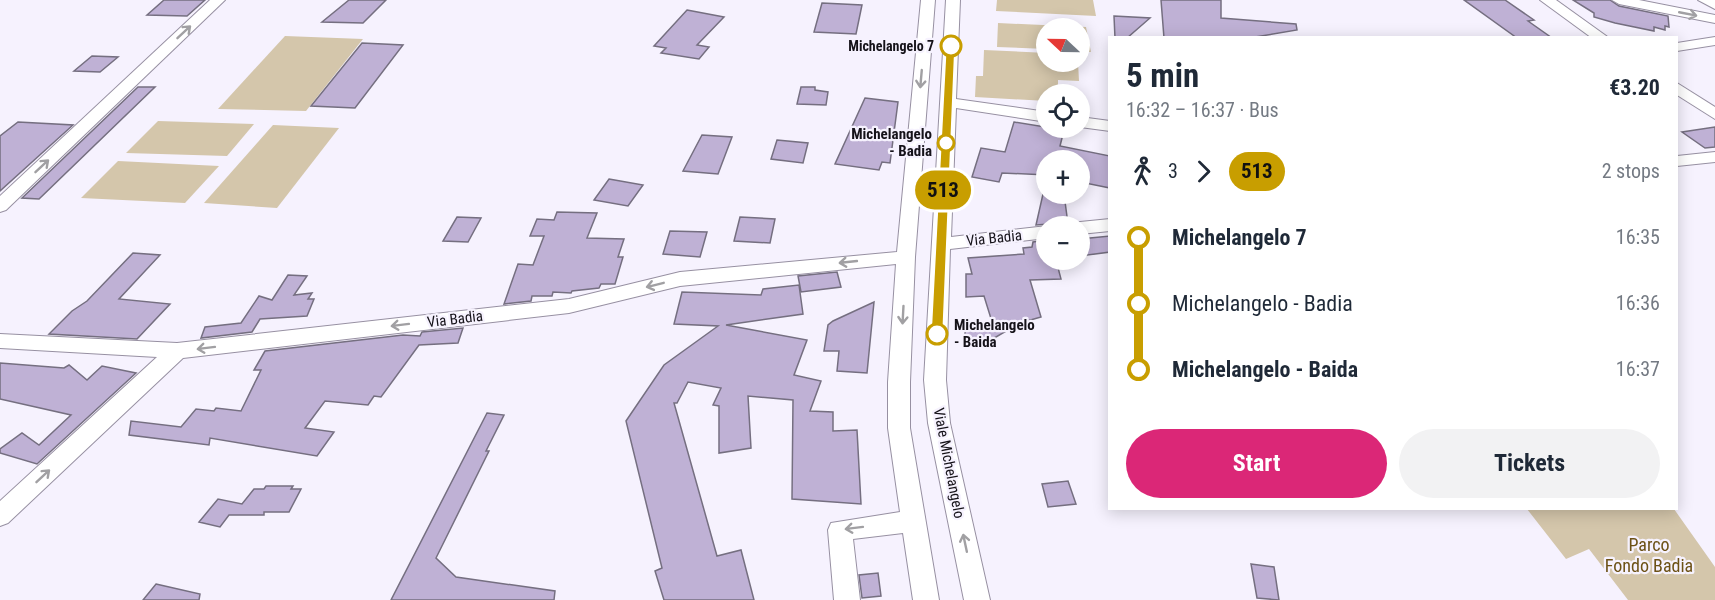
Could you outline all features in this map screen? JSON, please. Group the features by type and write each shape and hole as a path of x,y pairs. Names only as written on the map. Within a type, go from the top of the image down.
{"street":[{"path":"0,206 218,0"},
{"path":"926,600 899,428 899,382 906,257 928,0"},
{"name":"Viale Michelangelo","path":"953,0 935,380 939,423 977,600"},
{"path":"1546,0 1599,36"},
{"path":"1619,0 1715,19"},
{"path":"1705,0 1715,5"},
{"path":"925,26 951,27"},
{"path":"1678,47 1715,42"},
{"path":"1678,89 1715,114"},
{"path":"948,102 1036,115"},
{"path":"1090,123 1108,126"},
{"path":"1678,161 1715,157"},
{"path":"1090,227 1108,225"},
{"name":"Via Badia","path":"941,244 1036,233"},
{"name":"Via Badia","path":"0,341 177,351 569,306 680,279 906,257"},
{"path":"0,516 177,351"},
{"path":"847,600 840,530 912,521"}],"green space":[{"path":"997,0 1093,0 1096,16 996,11"},
{"path":"998,23 1036,25 1036,49 997,47"},
{"path":"285,36 363,39 306,111 218,109"},
{"path":"984,50 1036,52 1036,72 1079,72 1079,81 1058,80 1058,84 1036,84 1036,100 975,97 976,76 983,76"},
{"path":"158,121 254,124 227,156 126,153"},
{"path":"273,125 339,128 277,208 204,203"},
{"path":"118,161 219,166 185,203 81,198"},
{"name":"Parco Fondo Badia","path":"1528,510 1675,510 1715,567 1715,600 1628,600 1589,549 1566,559"}],"building":[{"path":"164,0 205,0 187,16 147,15"},
{"path":"349,0 386,0 363,23 322,22"},
{"path":"1161,0 1221,0 1221,18 1296,24 1297,30 1261,36 1164,36"},
{"path":"1464,0 1505,0 1534,20 1528,21 1549,36 1514,36"},
{"path":"1573,0 1610,0 1619,6 1668,16 1669,27 1665,26 1665,30 1654,27 1654,31 1615,23 1594,17 1594,13"},
{"path":"822,3 862,5 856,34 814,32"},
{"path":"687,10 724,17 697,45 709,47 699,59 661,53 666,48 654,46"},
{"path":"1114,16 1150,18 1129,36 1115,36"},
{"path":"362,43 403,45 355,108 311,106"},
{"path":"92,56 118,57 100,72 74,71"},
{"path":"138,87 155,87 39,199 22,198"},
{"path":"801,87 815,87 815,90 828,92 826,105 797,104"},
{"path":"865,98 898,102 890,163 882,162 879,170 835,164"},
{"path":"18,122 73,125 0,191 0,136"},
{"path":"1014,122 1036,126 1036,138 1062,138 1060,146 1080,150 1036,150 1036,175 1002,173 999,182 972,177 981,148 1005,152"},
{"path":"1715,127 1715,147 1705,148 1682,132"},
{"path":"702,135 732,137 718,174 683,171"},
{"path":"777,140 808,143 803,163 771,159"},
{"path":"1090,152 1108,156 1108,188 1090,184"},
{"path":"609,179 643,185 628,206 594,200"},
{"path":"1041,204 1065,204 1067,216 1038,216"},
{"path":"557,212 597,213 587,238 624,239 618,257 623,257 615,284 601,284 599,288 571,293 553,292 552,296 532,296 531,301 504,304 518,264 533,265 544,236 530,236 537,219 554,220"},
{"path":"457,217 481,218 468,242 443,241"},
{"path":"740,217 775,219 770,243 734,241"},
{"path":"670,231 707,232 700,257 663,254"},
{"path":"1108,236 1108,252 1090,255 1090,238"},
{"path":"1033,242 1036,242 1036,270 1059,270 1061,279 1030,280 1041,317 1020,323 979,347 965,347 965,327 993,325 984,296 966,297 966,274 972,274 968,258 1024,254 1023,248 1032,247"},
{"path":"133,253 160,255 119,299 170,304 137,339 49,334 72,311 87,301"},
{"path":"837,272 841,287 801,292 798,276"},
{"path":"288,275 307,276 294,295 312,293 308,299 314,299 307,316 260,319 252,332 201,338 205,327 241,323 259,296 272,300"},
{"path":"799,285 803,314 726,325 807,340 794,375 821,381 810,411 833,412 833,431 857,430 861,504 792,499 793,400 748,396 751,448 719,453 719,406 713,405 721,388 688,382 677,403 674,403 717,556 741,550 754,600 664,600 655,571 662,568 626,421 664,365 718,326 674,324 682,292 761,295 763,289"},
{"path":"874,302 867,373 837,371 839,351 824,351 828,325"},
{"path":"463,328 458,343 419,345 381,397 374,396 368,405 325,401 305,428 334,432 317,456 210,438 209,445 129,435 131,421 181,427 196,409 214,411 216,408 241,411 261,370 254,370 265,351 403,335 420,336 422,332"},
{"path":"0,363 64,368 69,365 87,380 102,366 136,373 37,464 0,453 0,449 22,433 39,445 71,415 0,399"},
{"path":"487,413 504,415 486,451 489,451 436,558 456,577 555,591 554,600 391,600"},
{"path":"1068,481 1076,504 1048,507 1042,484"},
{"path":"266,486 293,486 291,489 301,489 289,512 229,515 220,527 199,522 218,499 242,504 254,489 264,489"},
{"path":"1251,564 1274,567 1279,600 1257,598"},
{"path":"878,573 881,596 862,598 859,575"},
{"path":"156,584 200,594 199,600 143,600"}],"bus line":[{"name":"513","path":"937,334 951,46"}],"place":[{"name":"Michelangelo 7","path":"951,46"},
{"name":"Michelangelo - Badia","path":"946,143"},
{"name":"Michelangelo - Baida","path":"937,334"}]}
